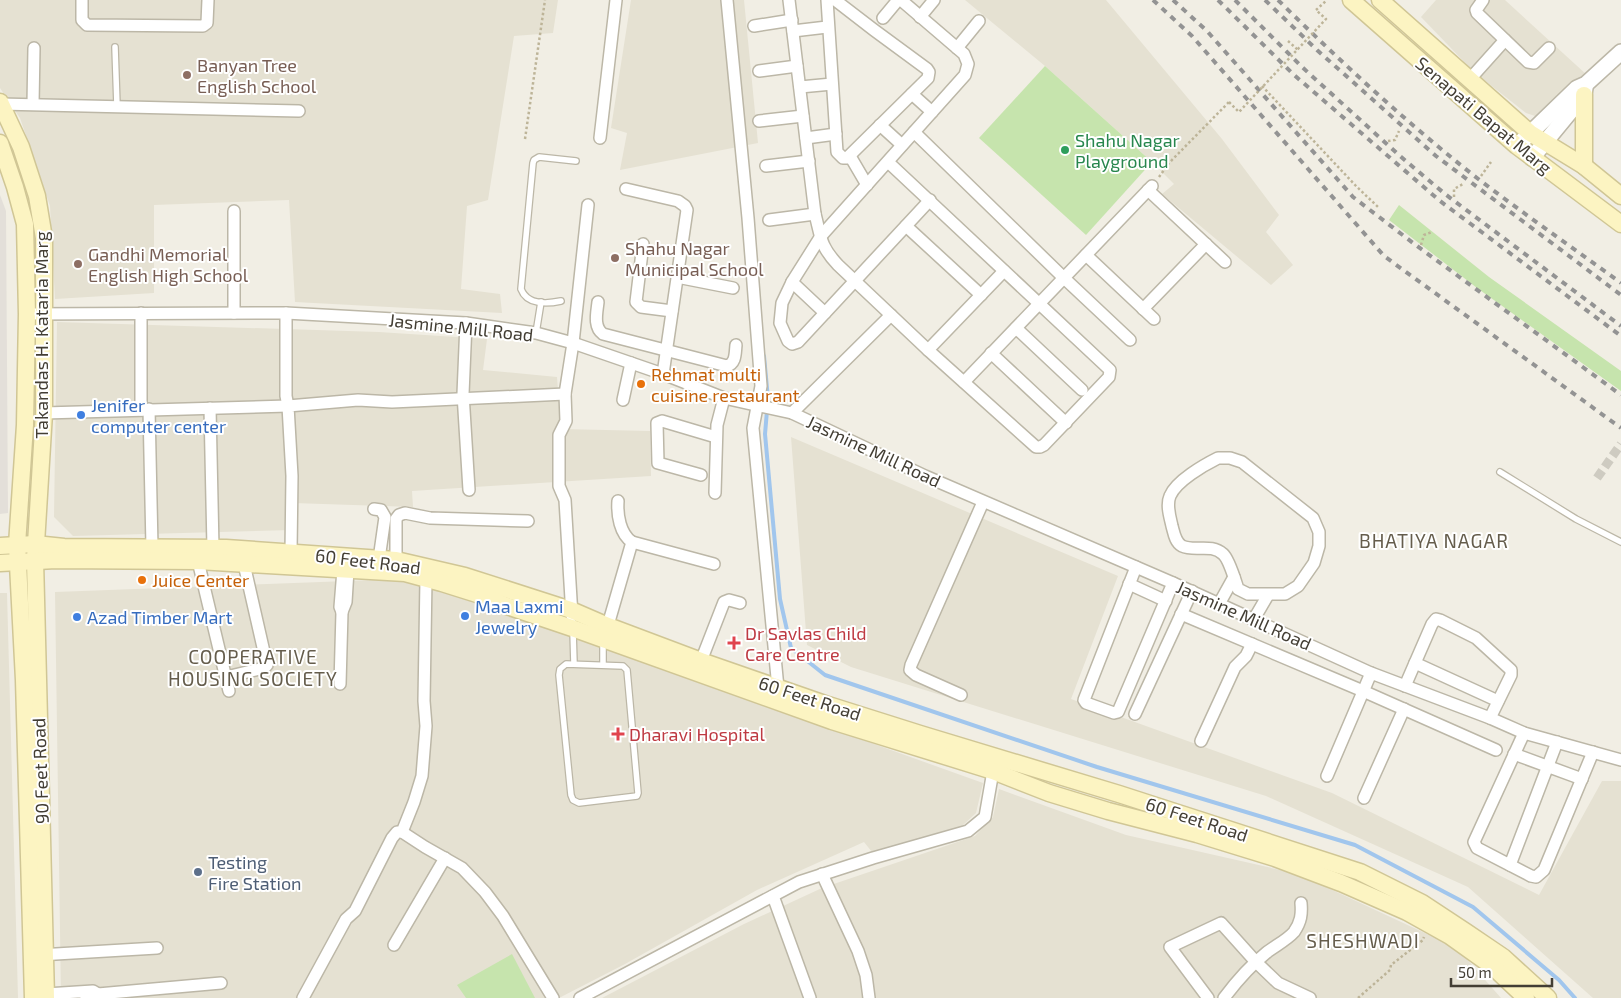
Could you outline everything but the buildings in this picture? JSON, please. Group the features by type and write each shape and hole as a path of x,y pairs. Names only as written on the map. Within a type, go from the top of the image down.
{"main road":[{"name":"Senapati Bapat Marg","path":"1351,0 1517,146 1621,224"},
{"name":"Senapati Bapat Marg","path":"1380,0 1530,133 1584,166 1621,196"},
{"path":"1434,73 1446,58"},
{"path":"1584,166 1585,89"},
{"name":"Takandas H. Kataria Marg","path":"0,103 21,147 37,196 44,238 44,413 35,552"},
{"name":"Takandas H. Kataria Marg","path":"0,143 25,224 27,314 25,425 17,544 18,561"},
{"path":"22,461 41,463"},
{"name":"60 Feet Road","path":"0,546 17,544 56,560 198,561 244,564 282,556 345,570 405,573 426,579 477,594 572,628 606,632 701,661 920,734 1119,794 1360,872 1422,904 1466,932 1503,957 1548,998"},
{"name":"60 Feet Road","path":"35,552 64,547 213,548 282,556 396,560 465,576 571,610 606,632 832,722 993,771 1049,793 1108,812 1197,834 1274,858 1340,883 1430,924 1492,966 1526,998"},
{"path":"0,563 18,561 35,552"},
{"name":"90 Feet Road","path":"35,552 34,796 42,997"},
{"name":"90 Feet Road","path":"18,561 24,680 34,796"}],"street":[{"path":"82,0 82,20 87,25 203,26 207,23 208,0"},
{"path":"600,138 616,0"},
{"path":"727,0 748,218 761,386 754,428 778,688"},
{"path":"789,0 815,214 822,244 828,254 928,350 1036,446 1044,445 1109,377 1110,370 888,162"},
{"path":"826,0 837,152 843,158 850,156 928,78 929,72 927,68 835,0"},
{"path":"883,18 900,0 964,54 968,64 966,75 821,236 792,282 782,303 780,323 788,341 792,344 798,342 930,200"},
{"path":"920,16 934,0"},
{"path":"1483,0 1476,10 1477,13 1531,64 1538,60 1548,48"},
{"path":"957,48 980,21"},
{"path":"754,26 828,27"},
{"path":"1470,80 1505,40"},
{"path":"33,104 34,48"},
{"path":"1532,158 1585,89 1621,52"},
{"path":"759,71 797,66"},
{"path":"800,87 832,84"},
{"path":"1517,146 1577,88 1585,89"},
{"path":"912,94 932,112"},
{"path":"0,103 299,111"},
{"path":"759,121 803,116"},
{"path":"880,126 902,145"},
{"path":"914,132 1130,340"},
{"path":"806,138 836,134"},
{"path":"850,156 867,185"},
{"path":"766,166 809,162"},
{"path":"964,382 1150,188 1225,262"},
{"path":"626,189 678,201 687,210 663,374"},
{"path":"572,628 565,500 559,486 559,435 566,421 565,394 574,343 588,205"},
{"path":"234,211 234,313"},
{"path":"768,220 815,214"},
{"path":"906,226 981,295"},
{"path":"643,244 636,302 641,307 672,311"},
{"path":"1143,309 1206,244"},
{"path":"1086,255 1154,319"},
{"path":"928,350 1004,271"},
{"path":"677,277 733,288"},
{"path":"792,282 825,313"},
{"path":"598,302 596,321 599,332 727,366 732,364 734,360 736,346"},
{"path":"282,556 292,482 286,396 286,313"},
{"name":"Jasmine Mill Road","path":"27,314 286,313 466,324 536,333 574,343 663,374 724,398 792,413 925,476 1192,591 1371,673 1490,718 1524,733 1621,760"},
{"path":"141,314 152,547"},
{"path":"792,413 890,315"},
{"path":"466,324 463,394 469,490"},
{"path":"1016,328 1082,390"},
{"path":"991,353 1066,423"},
{"path":"623,400 631,364"},
{"path":"44,413 288,406 358,400 392,402 464,400 565,394"},
{"path":"715,493 717,425 724,398"},
{"path":"210,408 213,548"},
{"path":"700,475 658,463 657,423 662,421 716,437"},
{"path":"1218,458 1230,458 1242,462 1313,518 1318,532 1319,546 1314,562 1298,586 1285,594 1248,594 1238,589 1234,577 1224,554 1214,549 1183,546 1178,543 1168,510 1170,496 1184,479 1218,458"},
{"path":"618,502 617,512 623,531 626,538 632,542 714,564"},
{"path":"961,695 916,675 910,670 983,502"},
{"path":"374,509 381,510 386,517 379,559"},
{"path":"396,560 396,519 399,515 405,514 430,518 528,521"},
{"path":"606,632 632,542"},
{"path":"198,561 229,690"},
{"path":"226,677 264,668 267,665 244,564"},
{"path":"1136,567 1084,700 1086,703 1114,713 1118,712 1173,583"},
{"path":"340,684 342,612 346,602 345,570"},
{"path":"1219,604 1234,577"},
{"path":"402,832 422,776 426,726 424,701 426,579"},
{"path":"1129,584 1166,601"},
{"path":"1135,714 1192,591"},
{"path":"1254,619 1268,595"},
{"path":"701,661 724,602 729,600 740,603"},
{"path":"1181,614 1496,750"},
{"path":"1406,686 1432,624 1436,619 1440,620 1476,638 1511,670 1511,676 1490,718"},
{"path":"1201,741 1235,667 1246,656 1252,644"},
{"path":"1415,663 1498,702"},
{"path":"1327,776 1371,673"},
{"path":"1364,798 1404,710"},
{"path":"1524,733 1474,842 1477,848 1531,876 1536,877 1544,870 1593,752"},
{"path":"1510,865 1558,742"},
{"path":"1514,754 1582,779"},
{"path":"580,998 799,882 968,831 985,817 993,771"},
{"path":"303,998 346,919 355,911 392,838 397,832 402,832 462,868 485,892 503,916 553,998"},
{"path":"394,945 445,858"},
{"path":"822,874 858,951 866,975 869,998"},
{"path":"773,896 810,998"},
{"path":"1224,998 1256,962 1293,934 1300,922 1302,912 1300,903"},
{"path":"1208,998 1170,947 1221,923 1278,983 1310,998"},
{"path":"39,955 157,948"},
{"path":"86,998 98,994 221,983"},
{"path":"42,997 93,991 98,994"}],"lane":[{"path":"114,47 117,106"},
{"path":"561,301 541,302 527,298 521,289 533,163 538,157 576,161"},
{"path":"536,333 541,302"},
{"path":"1500,472 1576,519 1621,542"},
{"path":"572,628 574,664"},
{"path":"603,665 606,632"},
{"path":"566,664 603,665 623,666 627,670 638,793 635,797 579,803 573,800 571,795 559,675 562,666 566,664"}],"path":[{"path":"525,139 545,0"},
{"path":"1150,188 1170,163 1229,102 1239,112 1298,50 1326,20 1316,10 1326,0"},
{"path":"1288,41 1298,50"},
{"path":"1262,86 1356,186 1378,206"},
{"path":"1388,141 1395,140 1399,131"},
{"path":"1481,176 1491,162"},
{"path":"1454,197 1454,189 1463,184"},
{"path":"1421,245 1424,236 1432,232"},
{"path":"1358,998 1390,970 1392,965 1423,940 1430,924"}],"shaded area":[{"path":"0,0 558,0 553,33 514,36 488,200 467,206 461,289 500,294 502,313 295,302 289,200 154,205 154,293 55,299 50,206 20,118 0,88"},
{"path":"631,0 744,0 758,143 620,170 627,133 611,128"},
{"path":"965,0 1106,0 1222,139 1279,215 1266,232 1293,265 1271,285 1162,194 1174,184 1152,162 1045,66"},
{"path":"1436,0 1505,0 1587,75 1544,119 1526,113 1474,72 1421,17"},
{"path":"0,195 6,211 8,513 0,514"},
{"path":"57,322 379,332 487,339 483,370 557,377 561,429 650,431 651,476 412,491 413,507 293,503 292,530 73,536 54,517"},
{"path":"791,437 1118,576 1071,699 1332,793 1539,895 1602,781 1621,781 1621,998 1593,998 1468,887 1266,796 851,667 807,645"},
{"path":"454,577 754,701 983,783 976,813 962,826 872,852 864,842 757,890 625,964 559,998 61,998 55,592"},
{"path":"0,593 7,593 18,998 0,998"},
{"path":"999,789 1126,835 1298,874 1457,948 1501,998 602,998 744,924 822,888 975,836 993,817"}],"green space":[{"name":"Shahu Nagar Playground","path":"1045,66 1152,162 1086,235 979,138"},
{"path":"1399,205 1489,277 1621,371 1621,391 1477,288 1389,220"},
{"path":"512,954 535,998 466,998 457,985"}],"waterway":[{"path":"764,356 768,399 765,434 780,599 791,648 825,675 1097,767 1355,845 1473,907 1559,980 1575,998"}],"tunnel":[{"path":"1597,478 1621,444"}],"railway":[{"path":"1153,0 1192,36 1384,256 1621,428"},
{"path":"1173,0 1207,31 1353,197 1621,395"},
{"path":"1218,0 1293,74 1440,201 1621,336"},
{"path":"1235,0 1302,67 1400,156 1445,194 1621,326"},
{"path":"1265,0 1317,50 1436,156 1621,295"},
{"path":"1278,0 1375,92 1425,136 1477,178 1621,283"}],"place":[{"name":"Banyan Tree English School","path":"187,75"},
{"name":"Shahu Nagar Playground","path":"1065,150"},
{"name":"Shahu Nagar Municipal School","path":"615,258"},
{"name":"Gandhi Memorial English High School","path":"78,264"},
{"name":"Rehmat multi cuisine restaurant","path":"641,384"},
{"name":"Jenifer computer center","path":"81,415"},
{"name":"Juice Center","path":"142,580"},
{"name":"Maa Laxmi Jewelry","path":"465,616"},
{"name":"Azad Timber Mart","path":"77,617"},
{"name":"Dr Savlas Child Care Centre","path":"734,643"},
{"name":"Dharavi Hospital","path":"618,734"},
{"name":"Testing Fire Station","path":"198,872"}],"district":[{"name":"BHATIYA NAGAR","path":"1434,540"},
{"name":"COOPERATIVE HOUSING SOCIETY","path":"253,667"},
{"name":"SHESHWADI","path":"1363,940"}]}
